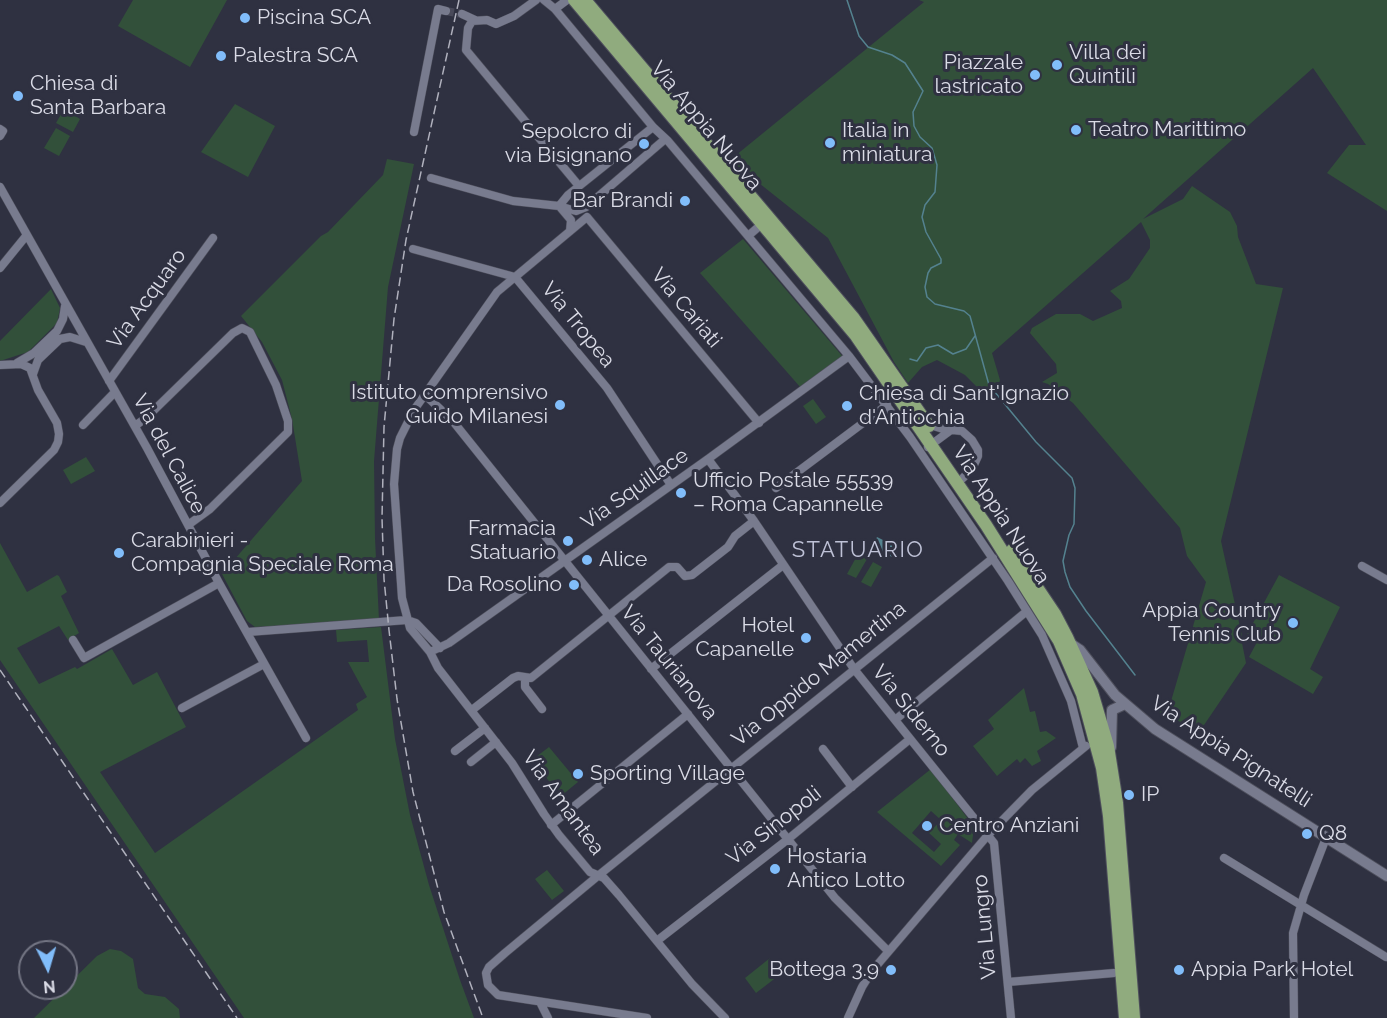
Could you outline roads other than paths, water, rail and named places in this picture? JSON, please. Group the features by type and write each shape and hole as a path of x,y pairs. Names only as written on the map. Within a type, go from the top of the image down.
{"main road":[{"name":"Via Appia Nuova","path":"574,0 856,336 1064,642 1092,692 1110,756 1118,807 1134,1018"},
{"name":"Via Appia Nuova","path":"585,0 853,317 927,424 930,446 963,478 1054,614 1097,744 1109,816 1125,1018"},
{"name":"Via Appia Pignatelli","path":"1064,642 1080,650 1104,683 1125,704 1165,736 1387,876"},
{"path":"1110,756 1111,712 1115,707 1125,704"}],"street":[{"path":"462,14 475,20 487,20 495,24 514,16 536,0"},
{"name":"Via Appia Nuova","path":"544,0 555,9 664,140 668,141 849,356 887,405 930,446 993,558 1042,635 1062,677 1078,723 1083,748"},
{"path":"555,9 567,0"},
{"path":"414,132 438,9 446,11"},
{"path":"475,20 471,21 469,26 466,50 579,186"},
{"path":"559,206 579,186 653,127"},
{"path":"0,129 3,131 0,136"},
{"path":"431,178 513,201 559,206 576,211 586,207 664,140"},
{"name":"Via del Calice","path":"0,188 135,426 306,738"},
{"path":"559,206 571,220 570,231"},
{"path":"407,620 401,581 394,484 397,450 404,429 491,299 586,217 586,207"},
{"name":"Via Cariati","path":"586,217 759,423"},
{"path":"748,236 763,223"},
{"path":"0,268 26,236"},
{"name":"Via Acquaro","path":"109,381 213,238"},
{"name":"Via Tropea","path":"413,249 515,277 607,388 671,485"},
{"path":"16,364 34,353 57,331 63,319 65,304"},
{"path":"57,331 77,325"},
{"path":"33,374 39,358 58,339 77,325"},
{"path":"135,426 233,333 242,328 248,331 272,376 286,413 288,432 210,509 188,525"},
{"path":"65,336 87,342"},
{"name":"Via Squillace","path":"430,652 440,648 759,423 849,356"},
{"path":"0,365 27,365 57,423 58,442 54,450 0,503"},
{"path":"83,425 116,392"},
{"name":"Via Taurianova","path":"425,395 452,420 787,840 842,906 888,951"},
{"path":"776,488 887,405"},
{"path":"927,424 967,434 978,450 975,463 963,478"},
{"path":"930,446 951,430"},
{"name":"Via Siderno","path":"708,459 754,521 854,669 988,835"},
{"path":"472,710 513,678 518,676 531,678 671,567 677,567 684,575 690,576 728,547 735,536 754,521"},
{"name":"Via Oppido Mamertina","path":"540,1002 498,995 488,985 486,975 489,967 599,875 993,558"},
{"path":"651,669 783,565"},
{"path":"1362,566 1387,580"},
{"path":"73,640 84,658 219,583"},
{"path":"895,720 1028,611"},
{"path":"248,632 407,620 416,623 440,648"},
{"name":"Via Amantea","path":"407,620 415,636 430,652 438,668 496,742 551,825 590,872 599,875 611,885 692,984 725,1018"},
{"path":"182,708 264,664"},
{"path":"525,678 526,688 542,709"},
{"path":"551,825 688,714"},
{"path":"455,751 485,728"},
{"name":"Via Sinopoli","path":"658,940 787,840 910,739"},
{"path":"471,762 496,742"},
{"path":"848,1018 865,982 888,951 988,835 1032,790 1089,744 1097,744 1110,756"},
{"path":"822,750 852,787"},
{"name":"Via Lungro","path":"988,835 996,849 1011,1018"},
{"path":"1294,1018 1292,945 1295,922 1326,838"},
{"path":"1224,858 1386,957"},
{"path":"1008,982 1114,973"},
{"path":"540,1002 602,1015 646,1018"},
{"path":"540,1002 548,1018"}],"water":[{"path":"877,537 897,547 892,557 872,547"}],"waterway":[{"path":"847,0 859,36 868,47 892,55 905,63 923,91 913,112 914,126 920,137 932,148 937,165 935,192 925,205 922,217 926,232 941,259 941,263 931,268 928,273 925,287 927,297 935,304 964,311 970,316 989,385 1036,442 1072,478 1075,488 1074,524 1063,561 1065,572 1070,587 1086,611 1135,675"},
{"path":"910,359 917,361 926,348 938,345 953,354 966,349 975,336"}],"tunnel":[{"path":"446,11 462,14"}],"railway":[{"path":"459,0 406,240 394,319 384,427 382,518 384,579 389,630 397,699 413,792 444,912 483,1018"},
{"path":"0,670 237,1018"}],"place":[{"name":"Piscina SCA","path":"245,18"},
{"name":"Palestra SCA","path":"221,56"},
{"name":"Villa dei Quintili","path":"1057,65"},
{"name":"Piazzale lastricato","path":"1035,75"},
{"name":"Chiesa di Santa Barbara","path":"18,96"},
{"name":"Teatro Marittimo","path":"1076,130"},
{"name":"Italia in miniatura","path":"830,143"},
{"name":"Sepolcro di via Bisignano","path":"644,144"},
{"name":"Bar Brandi","path":"685,201"},
{"name":"Istituto comprensivo Guido Milanesi","path":"560,405"},
{"name":"Chiesa di Sant'Ignazio d'Antiochia","path":"847,406"},
{"name":"Ufficio Postale 55539 – Roma Capannelle","path":"681,493"},
{"name":"Farmacia Statuario","path":"568,541"},
{"name":"Carabinieri - Compagnia Speciale Roma","path":"119,553"},
{"name":"Alice","path":"587,560"},
{"name":"Da Rosolino","path":"574,585"},
{"name":"Appia Country Tennis Club","path":"1293,623"},
{"name":"Hotel Capanelle","path":"806,638"},
{"name":"Sporting Village","path":"578,774"},
{"name":"IP","path":"1129,795"},
{"name":"Centro Anziani","path":"927,826"},
{"name":"Q8","path":"1307,834"},
{"name":"Hostaria Antico Lotto","path":"775,869"},
{"name":"Bottega 3.9","path":"891,970"},
{"name":"Appia Park Hotel","path":"1179,970"}],"district":[{"name":"STATUARIO","path":"858,550"}]}
